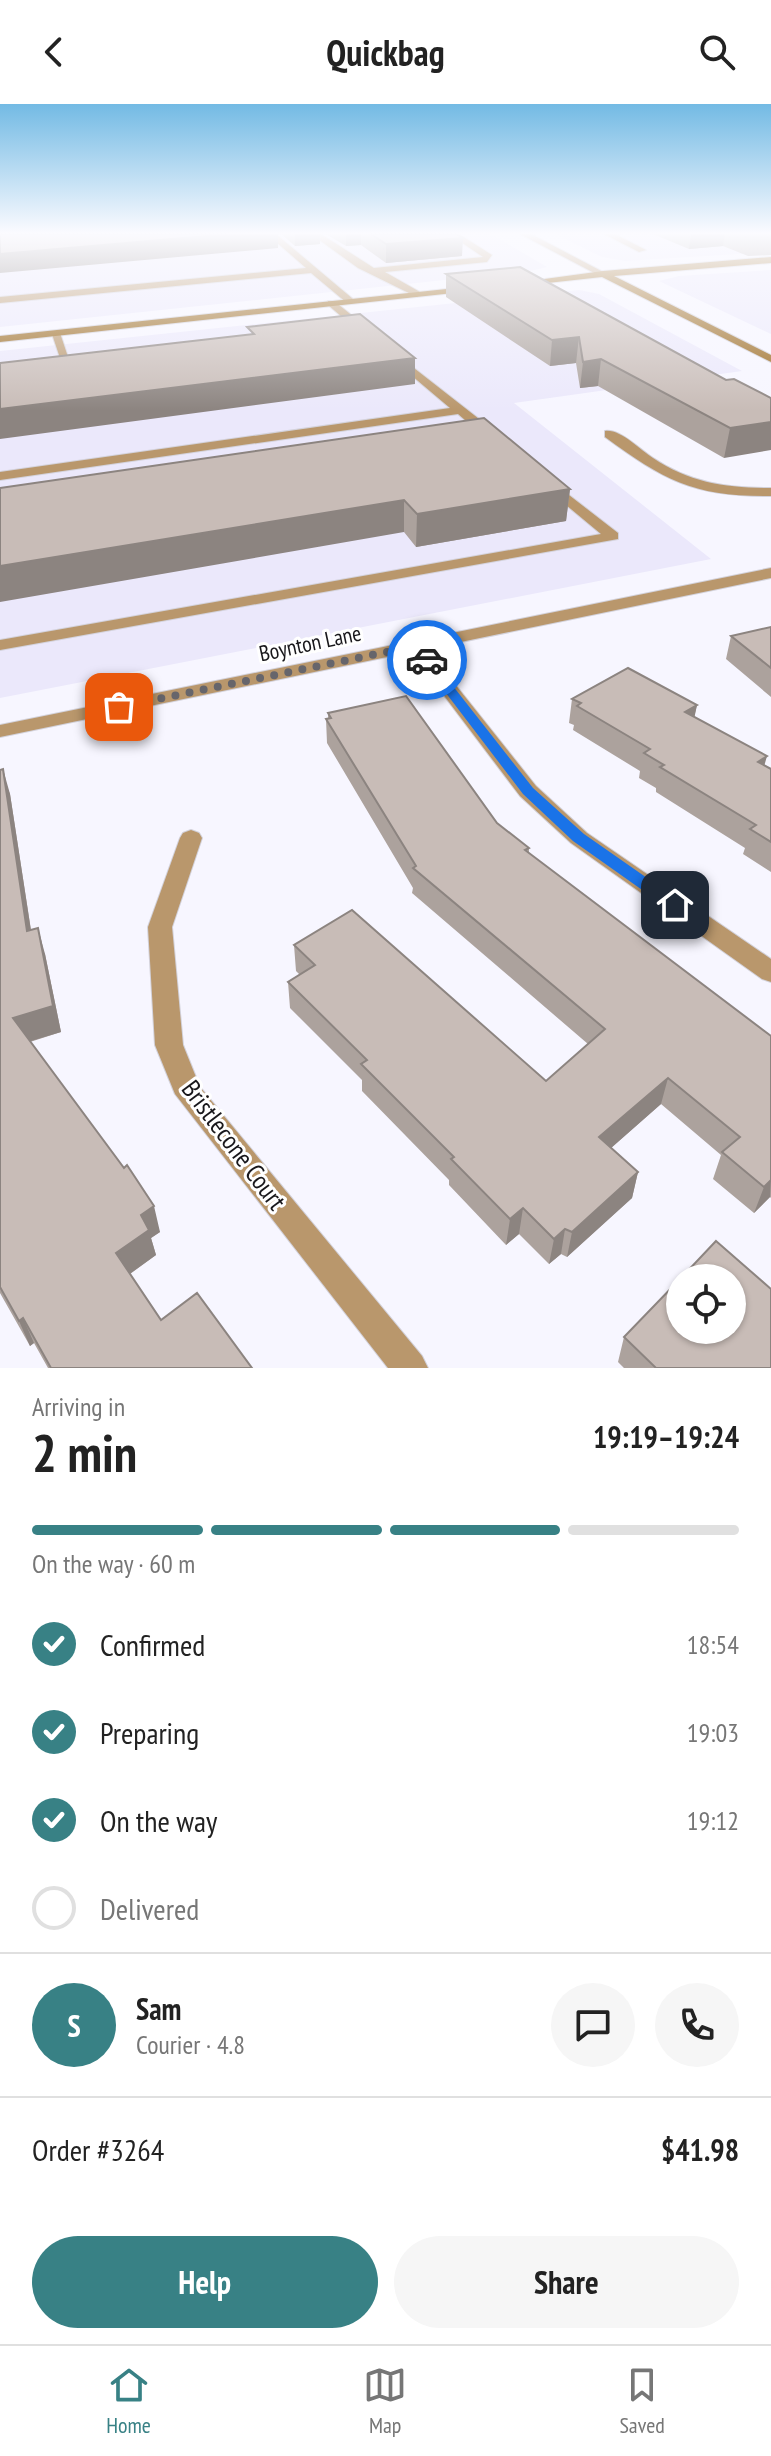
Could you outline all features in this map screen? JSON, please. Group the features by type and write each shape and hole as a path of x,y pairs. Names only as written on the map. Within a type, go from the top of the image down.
{"main road":[{"path":"0,339 427,293"},
{"path":"641,293 771,359"}],"street":[{"path":"0,300 73,293"},
{"path":"340,293 350,301"},
{"path":"331,303 352,328 508,449"},
{"path":"55,333 66,361"},
{"path":"53,363 81,359"},
{"path":"0,476 461,410"},
{"path":"610,434 680,482 735,493 771,492"},
{"path":"0,645 613,536 531,468"},
{"name":"Boynton Lane","path":"0,731 771,573"},
{"path":"416,646 538,801 579,838 771,972"},
{"name":"Bristlecone Court","path":"191,838 160,927 169,1045 179,1070 189,1094 410,1368"}],"shaded area":[{"path":"0,293 322,293 0,327"},
{"path":"551,293 594,293 742,371 514,403 711,559 0,698 0,351"},
{"path":"684,293 771,293 771,334"}],"building":[{"path":"476,293 567,293 726,380 734,379 771,398 771,422 730,428 601,359 583,362 579,337 552,340"},
{"path":"360,314 415,358 0,409 0,363 254,334 247,327"},
{"path":"484,418 570,489 417,514 404,500 0,566 0,488"},
{"path":"771,627 771,668 731,636"},
{"path":"628,668 697,705 685,712 767,756 758,762 771,769 771,842 750,829 756,825 660,767 664,765 644,753 650,749 577,706 581,703 572,699"},
{"path":"406,696 497,823 529,848 525,850 771,1036 771,1180 764,1187 722,1152 740,1137 668,1078 599,1137 638,1172 572,1232 565,1229 554,1239 523,1208 510,1219 451,1159 454,1157 361,1064 367,1060 288,982 315,965 294,945 352,910 546,1081 605,1029 413,868 416,866 326,719 331,718 328,713"},
{"path":"3,769 27,931 38,928 53,1006 13,1018 124,1168 127,1165 154,1206 141,1215 149,1230 116,1253 161,1320 197,1293 252,1368 51,1368 23,1318 19,1321 0,1287 0,770"},
{"path":"716,1241 742,1264 694,1264"},
{"path":"746,1267 771,1289 771,1368 656,1368 624,1337 666,1294 666,1344 746,1344"}],"way so far":[{"path":"119,707 416,646 427,660"}],"route":[{"path":"427,660 528,791 579,838 675,905"}]}
